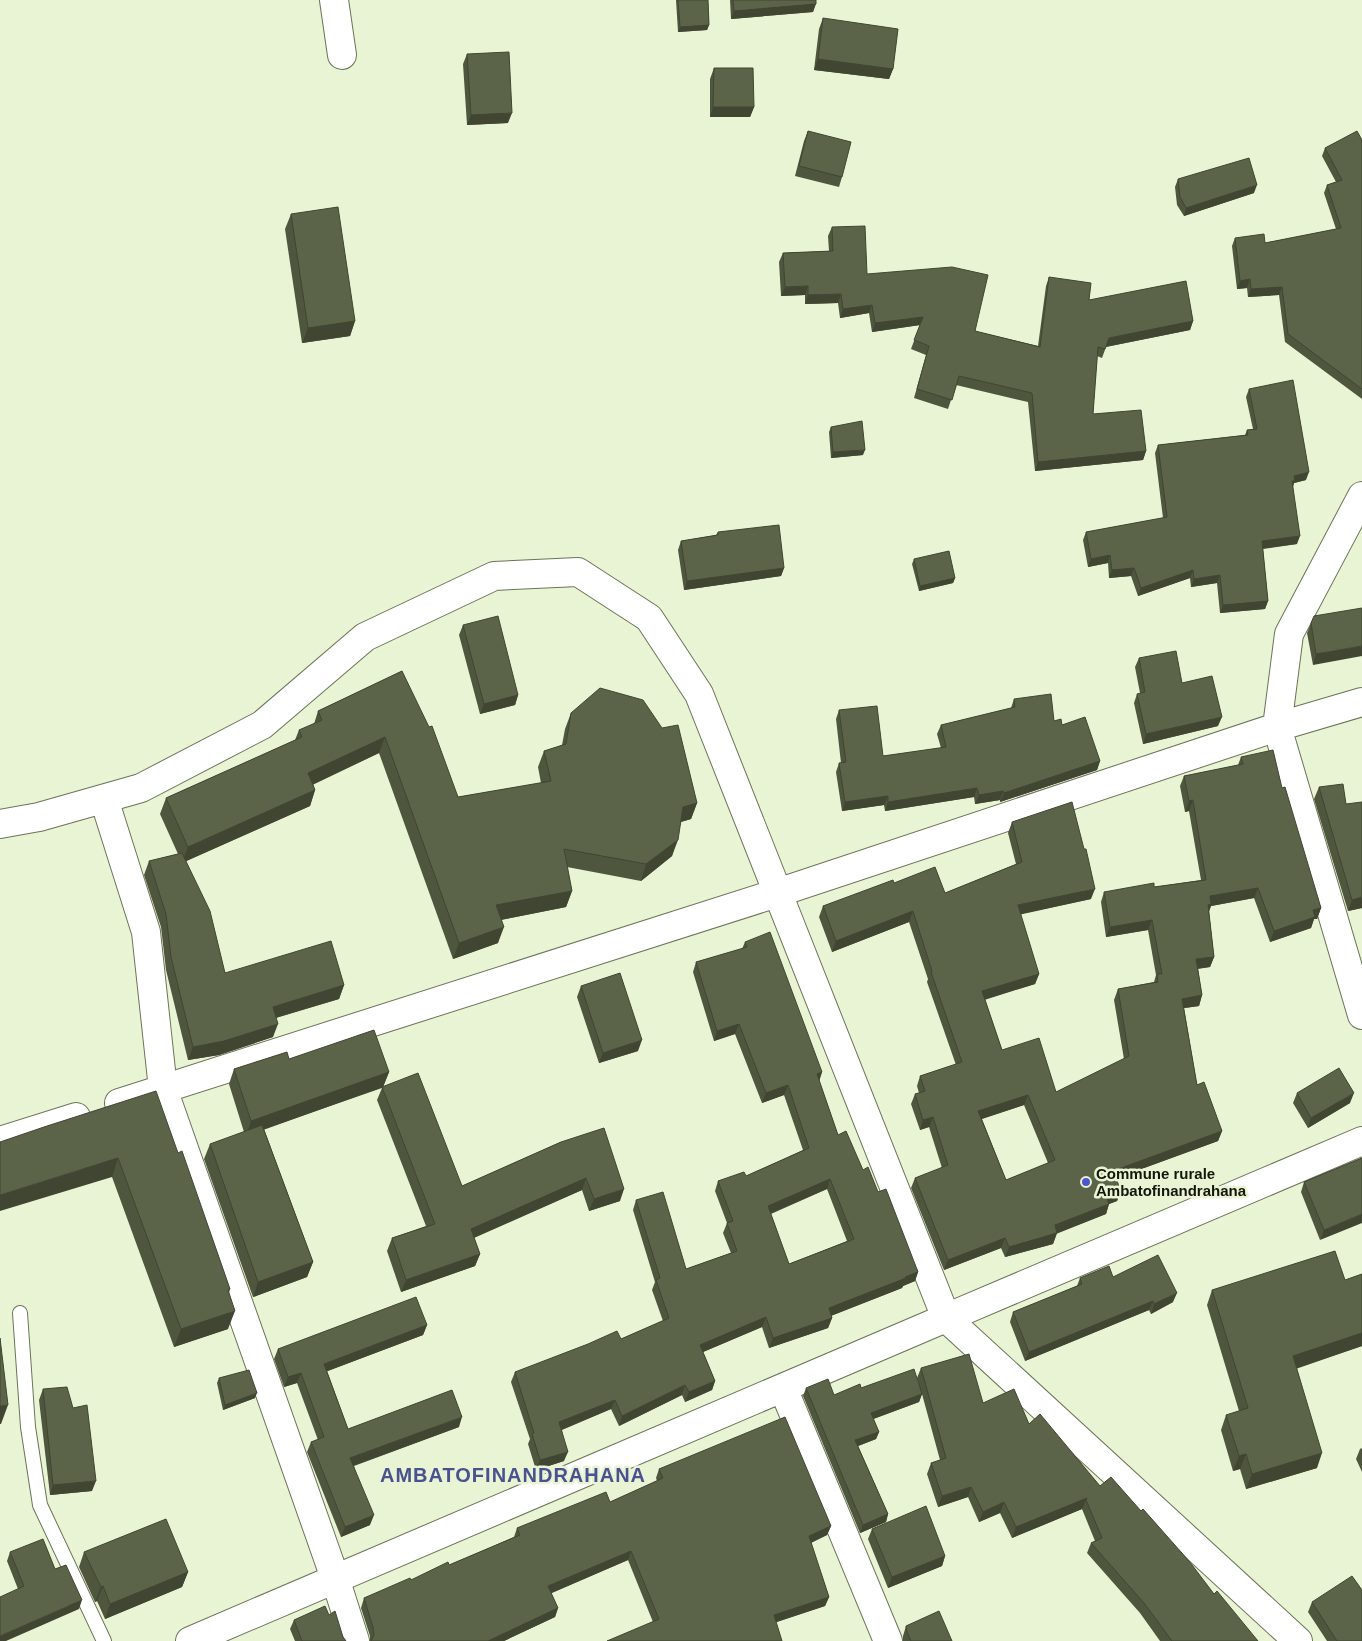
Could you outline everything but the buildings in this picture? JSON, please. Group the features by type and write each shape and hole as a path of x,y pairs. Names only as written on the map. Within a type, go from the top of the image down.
{"street":[{"path":"334,0 342,55"},
{"path":"1362,496 1289,634 1277,727 1362,1015"},
{"path":"0,824 39,817 141,788 262,725 365,637 494,576 578,572 650,618 699,694 946,1318 1298,1641"},
{"path":"0,1141 777,893 1277,727 1362,702"},
{"path":"104,799 146,932 163,1089 335,1578 355,1641"},
{"path":"190,1641 1362,1141"},
{"path":"783,1388 888,1641"}],"lane":[{"path":"20,1313 28,1427 40,1505 104,1641"}],"place":[{"name":"Commune rurale Ambatofinandrahana","path":"1086,1182"}],"district":[{"name":"AMBATOFINANDRAHANA","path":"513,1475"}]}
